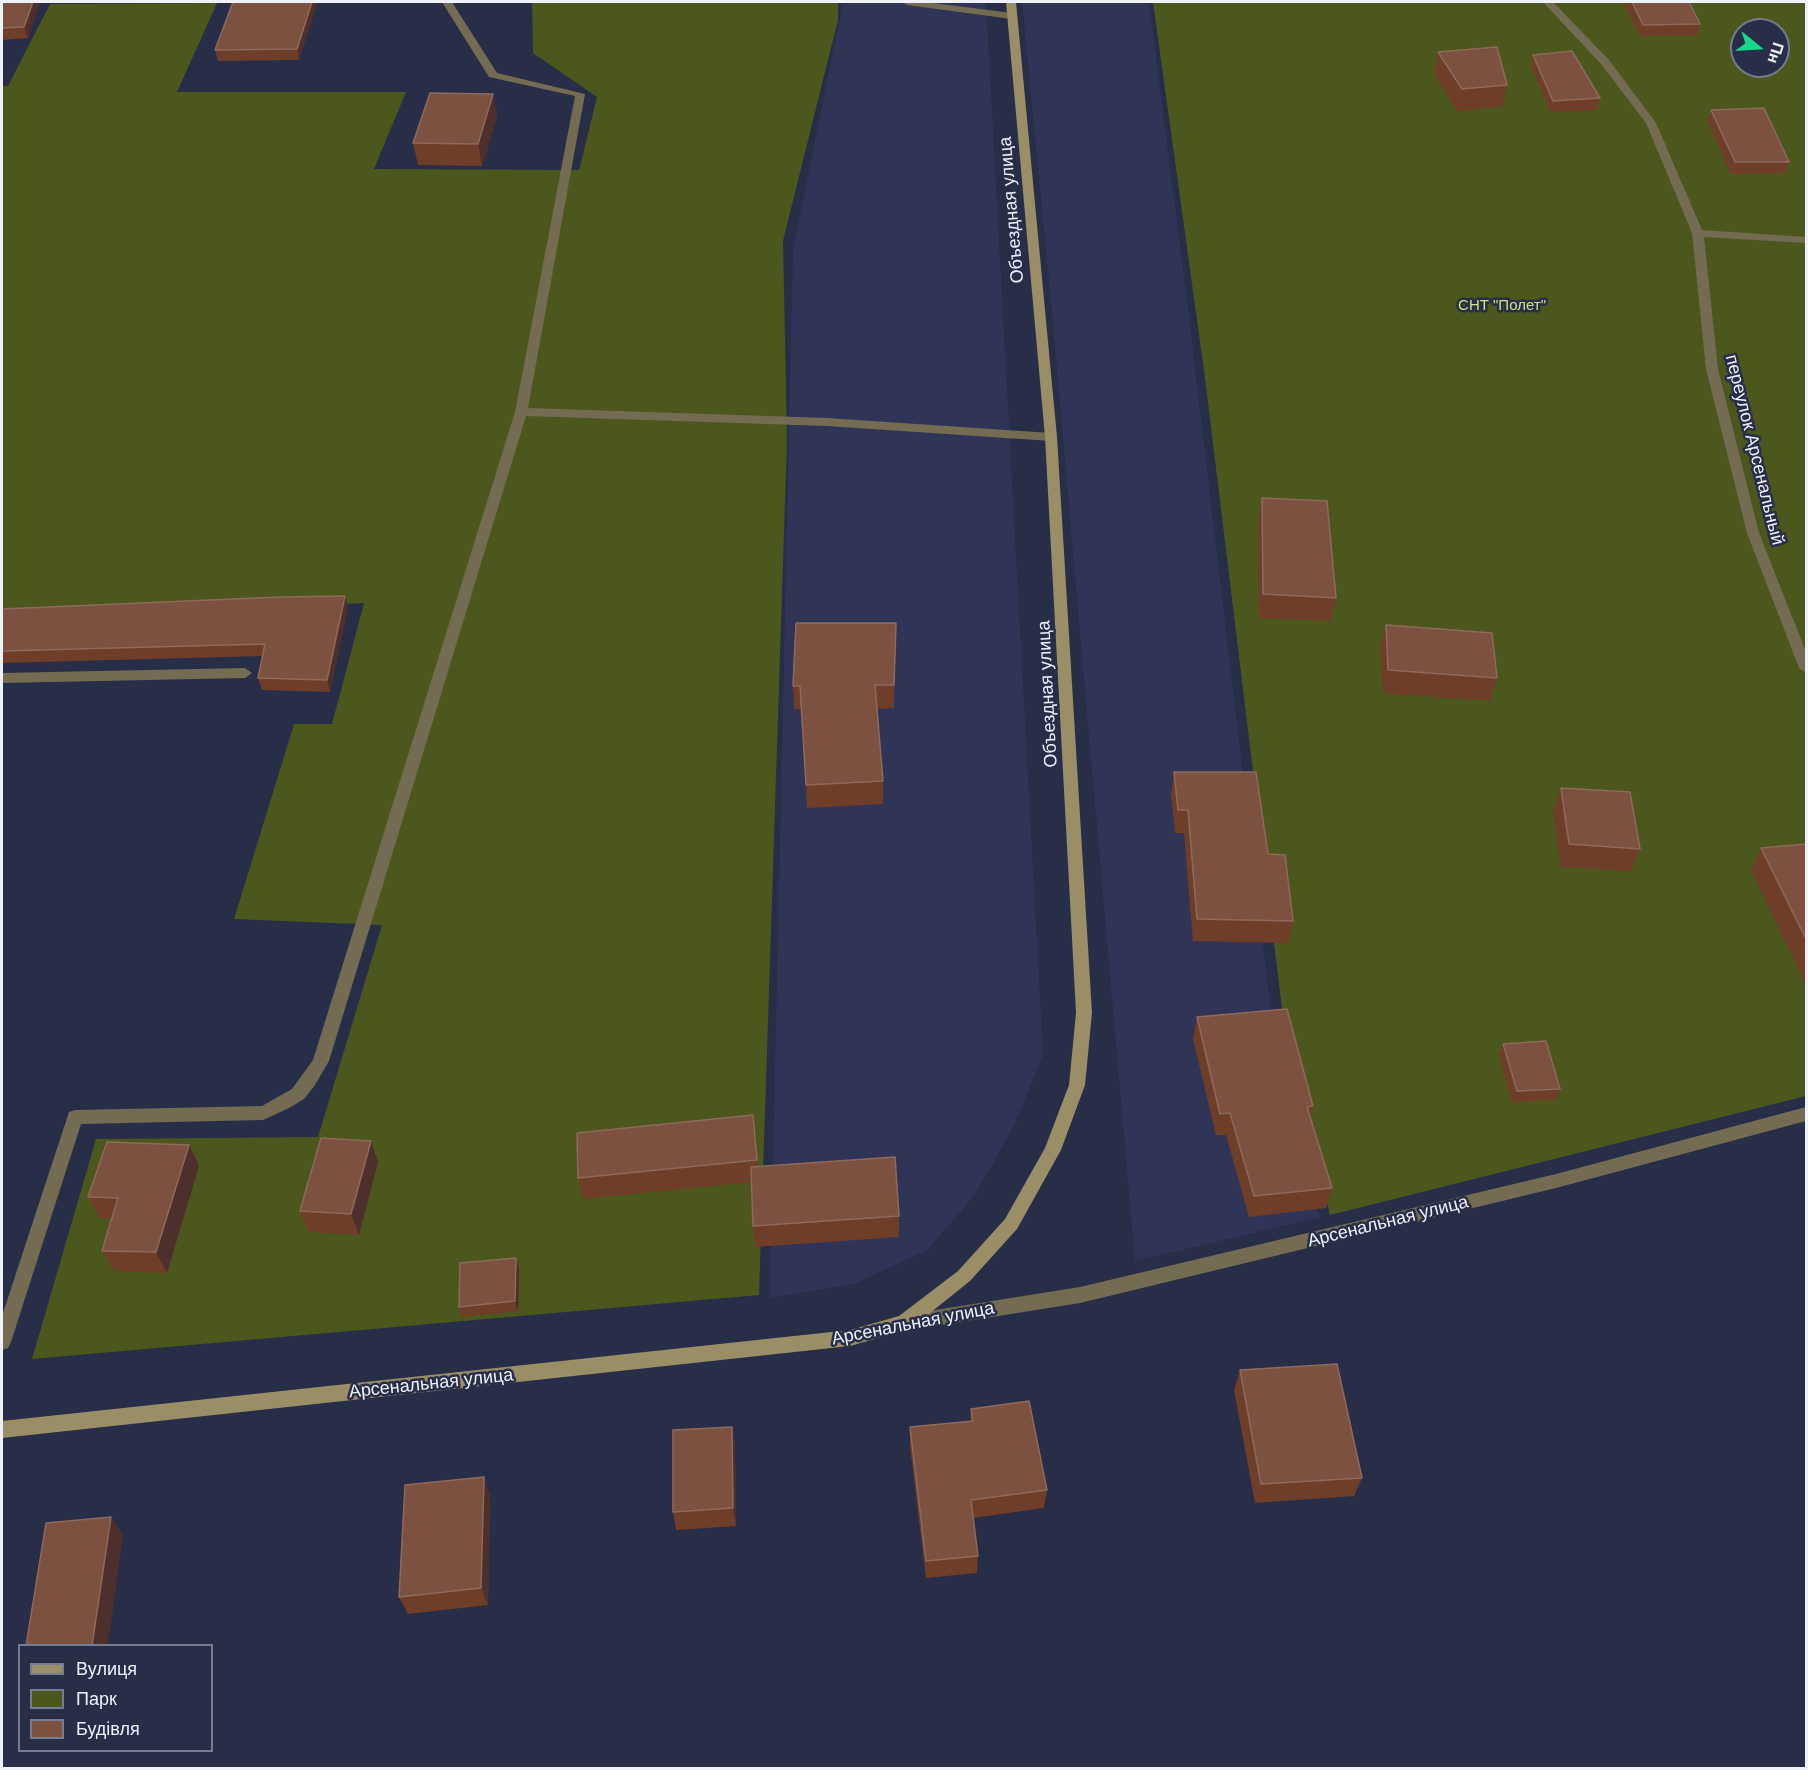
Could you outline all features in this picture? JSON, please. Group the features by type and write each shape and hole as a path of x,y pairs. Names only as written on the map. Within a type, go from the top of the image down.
{"main road":[{"name":"Объездная улица","path":"904,1323 964,1276 1011,1224 1053,1150 1077,1084 1084,1013 1051,437 1012,9"},
{"name":"Арсенальная улица","path":"2,1430 850,1338 904,1323"}],"street":[{"path":"2,1342 75,1117 263,1113 292,1101 311,1082 321,1061 521,412 580,93 493,75 447,2"},
{"path":"907,2 1012,9"},
{"name":"переулок Арсенальный","path":"1548,2 1605,63 1651,123 1698,233 1712,369 1753,533 1806,668"},
{"path":"1698,233 1806,240"},
{"path":"521,412 827,422 1051,437"},
{"path":"2,678 245,673"},
{"name":"Арсенальная улица","path":"904,1323 1080,1295 1556,1181 1806,1114"}],"shaded area":[{"path":"843,2 986,2 1043,1054 1014,1126 975,1195 927,1250 854,1284 770,1298 793,250"},
{"path":"1022,2 1149,2 1188,309 1272,1021 1320,1217 1135,1261 1052,312"}],"green space":[{"path":"532,2 838,2 838,20 783,241 787,441 759,1295 32,1359 96,1139 318,1137 382,925 234,919 294,724 332,724 364,603 2,620 2,86 8,86 50,4 217,3 177,92 406,92 374,169 579,170 597,97 533,53"},
{"name":"СНТ \"Полет\"","path":"1153,2 1806,2 1806,1096 1330,1215 1283,1017 1205,378"}],"building":[{"path":"2,2 33,2 24,27 2,28"},
{"path":"233,2 312,2 297,49 215,50"},
{"path":"1632,2 1689,2 1700,24 1643,25"},
{"path":"1497,47 1507,85 1462,89 1438,52"},
{"path":"1572,51 1600,98 1553,101 1533,55"},
{"path":"430,93 493,94 478,144 413,143"},
{"path":"1764,108 1789,162 1735,162 1711,110"},
{"path":"1262,498 1327,501 1336,598 1263,594"},
{"path":"345,596 327,680 258,678 265,644 2,651 2,609"},
{"path":"796,623 896,623 894,685 875,685 883,781 806,785 800,686 793,686"},
{"path":"1386,625 1492,633 1497,678 1388,670"},
{"path":"1174,772 1256,772 1268,854 1285,855 1293,921 1197,919 1188,810 1178,810"},
{"path":"1561,788 1630,792 1640,849 1569,844"},
{"path":"1806,844 1806,939 1761,848"},
{"path":"1287,1009 1313,1106 1307,1107 1332,1188 1254,1196 1230,1113 1220,1114 1197,1017"},
{"path":"1546,1041 1560,1089 1517,1091 1503,1044"},
{"path":"753,1115 757,1160 578,1178 577,1133"},
{"path":"321,1138 371,1141 351,1214 300,1211"},
{"path":"107,1142 189,1145 156,1252 102,1251 118,1198 88,1197"},
{"path":"895,1157 899,1216 753,1226 751,1167"},
{"path":"516,1258 515,1301 459,1307 460,1263"},
{"path":"1337,1364 1362,1478 1261,1484 1240,1370"},
{"path":"1029,1401 1047,1490 971,1500 978,1556 926,1561 910,1427 973,1421 971,1409"},
{"path":"732,1427 733,1508 673,1512 673,1430"},
{"path":"484,1477 481,1588 399,1597 405,1485"},
{"path":"111,1517 92,1644 26,1644 46,1523"}]}
